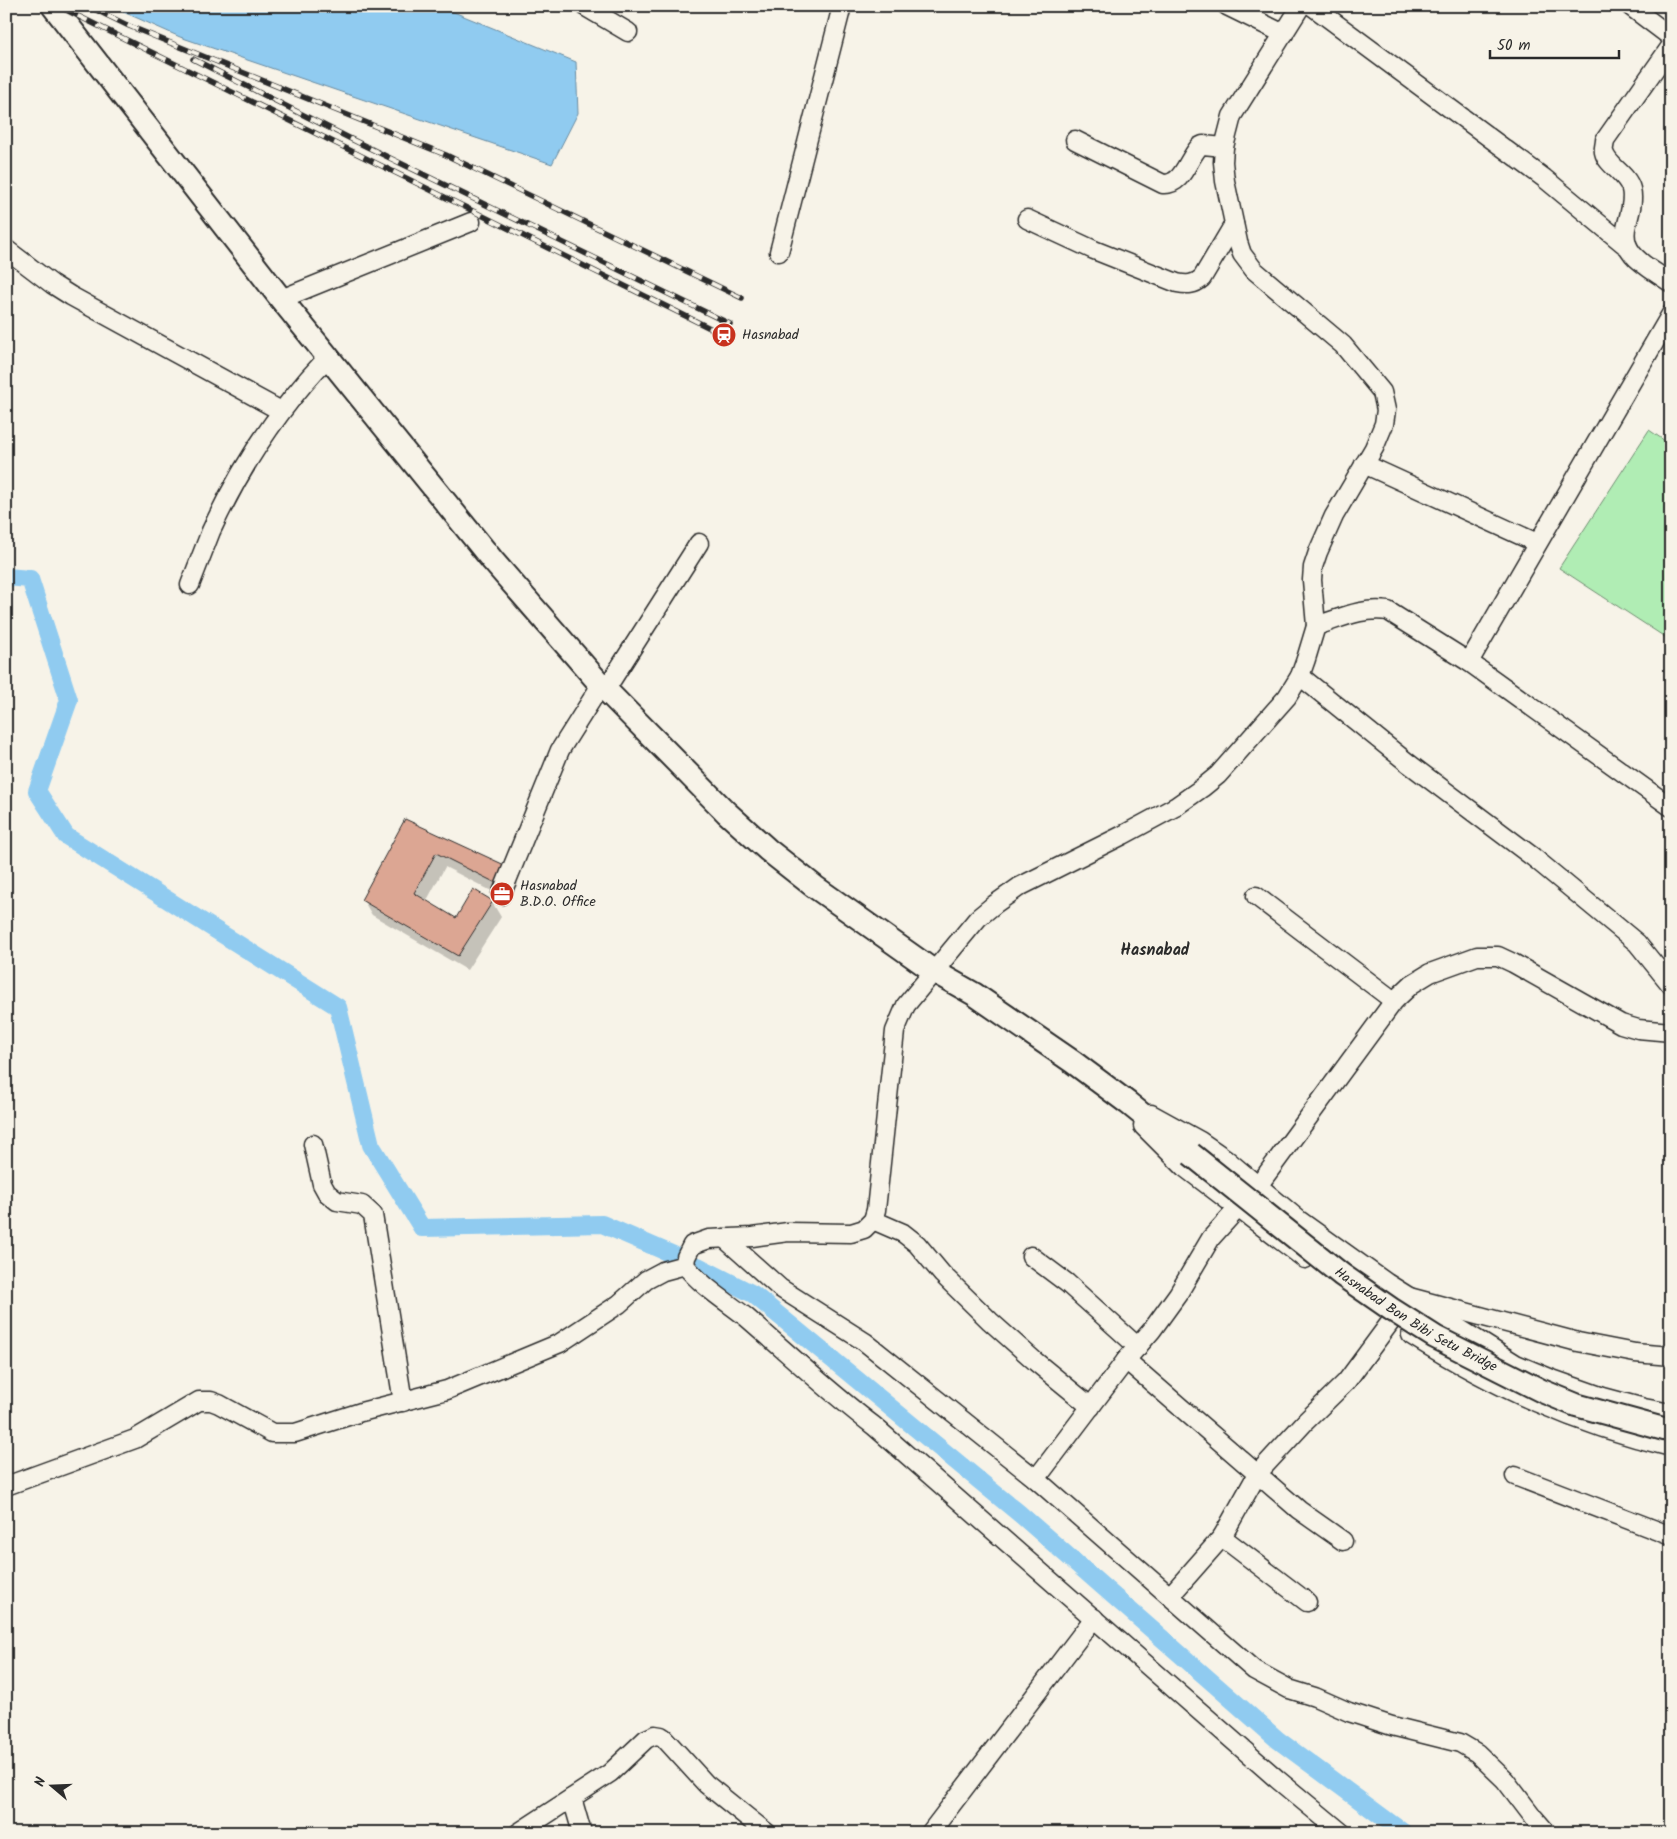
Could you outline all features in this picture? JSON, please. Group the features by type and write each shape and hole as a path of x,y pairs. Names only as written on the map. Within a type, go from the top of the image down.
{"main road":[{"name":"Hasnabad Bon Bibi Setu Bridge","path":"53,6 281,300 493,561 604,687 726,812 768,850 815,887 935,972 974,994 1024,1027 1128,1103 1342,1275 1391,1309 1435,1337 1576,1406 1671,1432"}],"street":[{"path":"584,6 628,32"},
{"path":"779,252 842,6"},
{"path":"1226,6 1284,34"},
{"path":"1301,6 1232,116 1224,147 1225,180 1234,224 1242,254 1250,265 1343,345 1382,392 1386,410 1384,424 1374,448 1334,516 1313,567 1312,580 1316,626 1300,676 1287,696 1218,775 1175,807 1019,887 995,904 978,918 906,1005 895,1031 876,1210 873,1220 864,1229 851,1232 788,1232 752,1238 709,1239 692,1245 686,1257 685,1265 692,1274 752,1323 835,1396 874,1426 1277,1779 1342,1833"},
{"path":"1312,6 1544,178 1625,245 1632,256 1671,283"},
{"path":"1630,6 1648,12 1671,37"},
{"path":"1625,245 1624,232 1631,210 1632,190 1626,177 1608,160 1604,152 1605,140 1671,46"},
{"path":"1076,140 1163,184 1169,184 1178,179 1199,147 1203,145 1224,147"},
{"path":"1027,218 1115,259 1186,285 1197,283 1202,278 1234,224"},
{"path":"281,300 471,222"},
{"path":"6,249 71,296 281,411"},
{"path":"1469,662 1671,314"},
{"path":"190,585 224,506 281,411 328,357"},
{"path":"1364,464 1537,544"},
{"path":"501,894 560,750 699,543"},
{"path":"1316,626 1354,613 1374,609 1388,611 1469,662 1669,803"},
{"path":"1300,676 1408,763 1533,857 1637,943 1671,985"},
{"path":"1256,896 1394,1001"},
{"path":"1036,1479 1152,1330 1178,1294 1211,1238 1258,1186 1394,1001 1412,984 1430,973 1477,956 1498,956 1621,1024 1638,1029 1671,1032"},
{"path":"1128,1103 1173,1125 1200,1141 1299,1220 1350,1257 1409,1297 1516,1364 1603,1397 1671,1413"},
{"path":"1128,1103 1141,1123 1178,1161 1391,1322 1494,1384 1542,1406 1599,1426 1671,1447"},
{"path":"313,1144 322,1184 327,1193 337,1201 362,1205 373,1215 403,1402"},
{"path":"873,1220 903,1233 917,1244 942,1274 990,1322 1091,1406"},
{"path":"724,1238 780,1288 865,1342 1036,1479 1254,1670 1288,1689 1315,1697 1349,1712 1460,1743 1477,1753 1505,1780 1547,1833"},
{"path":"1031,1256 1067,1283 1132,1354 1258,1473 1299,1510 1343,1541"},
{"path":"6,1486 135,1439 199,1402 211,1401 219,1404 272,1433 295,1433 361,1412 448,1390 560,1343 619,1304 646,1280 663,1271 685,1265"},
{"path":"1170,1596 1222,1537 1258,1473 1306,1421 1346,1382 1409,1297"},
{"path":"1409,1297 1578,1342 1635,1354 1671,1356"},
{"path":"1515,1476 1671,1536"},
{"path":"1222,1537 1307,1602"},
{"path":"930,1833 1094,1618"},
{"path":"518,1833 610,1772 646,1739 652,1736 661,1736 706,1784 767,1833"},
{"path":"572,1798 582,1833"}],"green space":[{"path":"1649,430 1671,445 1671,641 1559,568"}],"water":[{"path":"110,6 439,6 576,62 578,113 552,164 180,37"}],"building":[{"path":"405,819 511,868 500,885 436,853 414,893 456,918 473,889 493,901 458,956 361,900"}],"waterway":[{"path":"6,577 30,579 69,700 37,791 66,836 338,1007 371,1145 422,1228 602,1224 676,1256"},
{"path":"698,1266 753,1294 1020,1514 1278,1740 1404,1833"}],"railway":[{"path":"58,6 724,335"},
{"path":"88,6 129,26 446,155 742,298"},
{"path":"193,59 353,140 730,324"}],"place":[{"name":"Hasnabad","path":"724,335"},
{"name":"Hasnabad B.D.O. Office","path":"502,894"}],"district":[{"name":"Hasnabad","path":"1155,950"}]}
